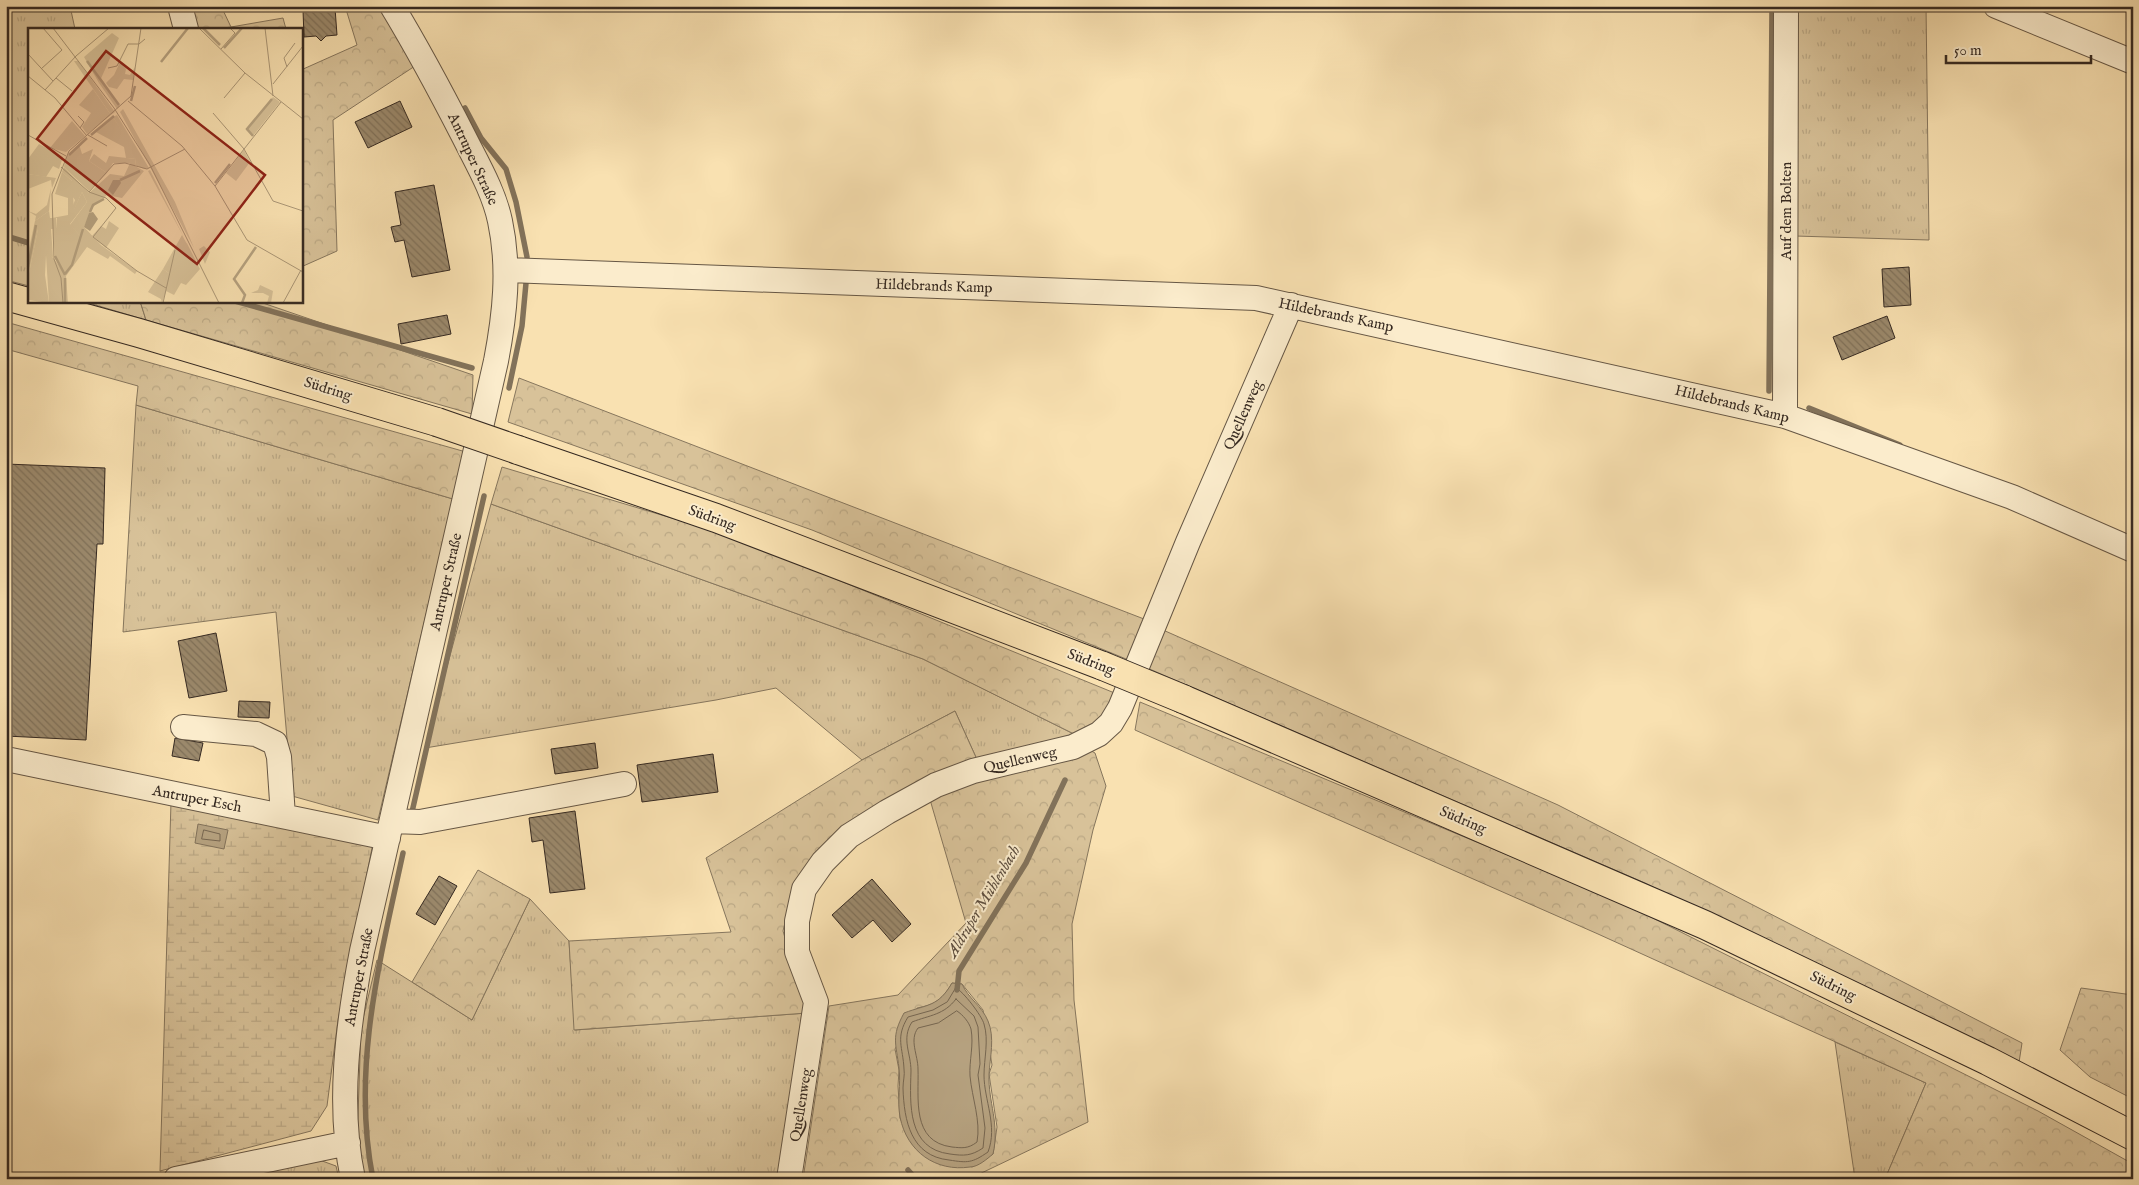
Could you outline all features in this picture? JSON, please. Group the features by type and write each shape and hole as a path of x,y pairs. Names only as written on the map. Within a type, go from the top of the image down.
{"main road":[{"name":"Südring","path":"6,296 139,333 437,422 716,518 1104,666 1183,698 1705,925 1988,1061 2133,1136"}],"street":[{"path":"180,6 186,28"},
{"name":"Antruper Straße","path":"353,1179 348,1143 345,1077 349,1021 362,951 496,361 504,318 506,270 500,220 481,171 426,63 392,6"},
{"name":"Auf dem Bolten","path":"1785,416 1786,6"},
{"path":"1996,6 2133,62"},
{"name":"Hildebrands Kamp","path":"506,270 1256,298 1785,416 2012,497 2133,550"},
{"name":"Quellenweg","path":"789,1179 816,1002 797,952 797,921 804,889 823,862 850,836 895,808 936,786 973,771 1074,747 1099,734 1111,723 1120,708 1188,542 1291,305"},
{"path":"183,727 256,734 275,743 279,757 283,816"},
{"name":"Antruper Esch","path":"6,759 283,816 390,829 624,784"},
{"path":"176,1179 348,1143"}],"green space":[{"path":"6,6 70,6 75,28 28,28 28,286 6,280"},
{"path":"188,6 221,6 231,27 283,18 286,28 194,28"},
{"path":"345,6 379,6 415,66 333,120 337,251 302,267 302,70 357,45"},
{"path":"1794,6 1926,6 1929,240 1795,236"},
{"path":"85,302 140,302 146,320"},
{"path":"140,302 260,302 473,375 472,414 146,320"},
{"path":"6,322 466,452 453,499 136,405 138,386 6,349"},
{"path":"519,378 1144,619 1163,630 1558,805 2022,1043 2018,1069 1645,883 1131,661 812,530 508,422"},
{"path":"136,405 453,499 378,820 292,796 276,612 123,632"},
{"path":"502,467 728,535 1117,694 1101,721 1078,736 923,659 491,504"},
{"path":"491,504 923,659 1078,736 979,764 955,711 862,760 776,688 716,700 425,748"},
{"path":"1140,702 1623,903 2038,1111 2133,1164 2133,1179 1885,1179 1926,1083 1598,934 1135,730"},
{"path":"955,711 984,775 1086,748 1095,753 1106,786 1093,830 1072,924 1074,1000 1088,1122 969,1179 803,1179 829,1006 898,995 966,923 924,779 792,892 783,931 807,1013 574,1030 569,941 731,932 706,858 862,760","holes":["952,983 962,984 983,1010 992,1065 989,1074 997,1127 993,1154 972,1167 912,1144 900,1118 899,1070 895,1049 917,1008 938,1000"]},
{"path":"171,802 373,843 338,1020 327,1106 311,1131 160,1171"},
{"path":"478,870 530,899 472,1020 412,982"},
{"path":"530,899 569,941 575,1030 807,1013 780,1179 365,1179 357,1145 361,1027 377,960 472,1020"},
{"path":"2081,988 2133,995 2133,1099 2090,1077 2060,1050"},
{"path":"1835,1042 1926,1083 1885,1179 1855,1179"},
{"path":"314,1158 336,1166 339,1179 213,1179"}],"water":[{"path":"198,824 228,830 224,849 195,843"},
{"path":"952,983 962,984 979,1006 988,1021 991,1034 989,1084 995,1123 995,1143 993,1154 973,1167 958,1168 946,1166 935,1163 925,1157 916,1150 909,1140 899,1111 899,1074 895,1040 897,1028 904,1013 937,1001"}],"building":[{"path":"335,8 337,35 326,36 321,41 316,36 304,37 303,10"},
{"path":"400,101 412,127 368,148 355,122"},
{"path":"434,185 450,270 412,277 404,240 395,242 391,227 401,225 395,192"},
{"path":"1909,267 1911,305 1884,307 1882,269"},
{"path":"447,315 451,334 401,344 398,324"},
{"path":"1887,316 1895,338 1842,360 1833,337"},
{"path":"6,464 105,468 103,544 97,544 86,740 6,736"},
{"path":"216,633 227,691 189,698 178,641"},
{"path":"239,701 270,702 269,718 238,717"},
{"path":"175,738 203,743 199,761 172,756"},
{"path":"595,743 598,768 555,774 551,749"},
{"path":"713,754 718,792 642,802 637,765"},
{"path":"575,811 585,889 550,893 543,840 532,842 529,818"},
{"path":"439,876 457,886 435,925 416,914"},
{"path":"872,879 911,924 892,942 873,920 852,938 832,915"}],"waterway":[{"path":"1769,391 1772,6"},
{"path":"465,108 481,138 506,169 516,202 527,257"},
{"path":"6,236 28,243"},
{"path":"509,388 522,326 526,283"},
{"path":"239,302 472,368"},
{"path":"1809,408 1900,445"},
{"path":"412,812 484,496"},
{"name":"Aldruper Mühlenbach","path":"957,990 959,971 1026,863 1065,780"},
{"path":"373,1179 367,1138 365,1097 367,1056 378,974 403,853"},
{"path":"908,1170 916,1179"}]}
